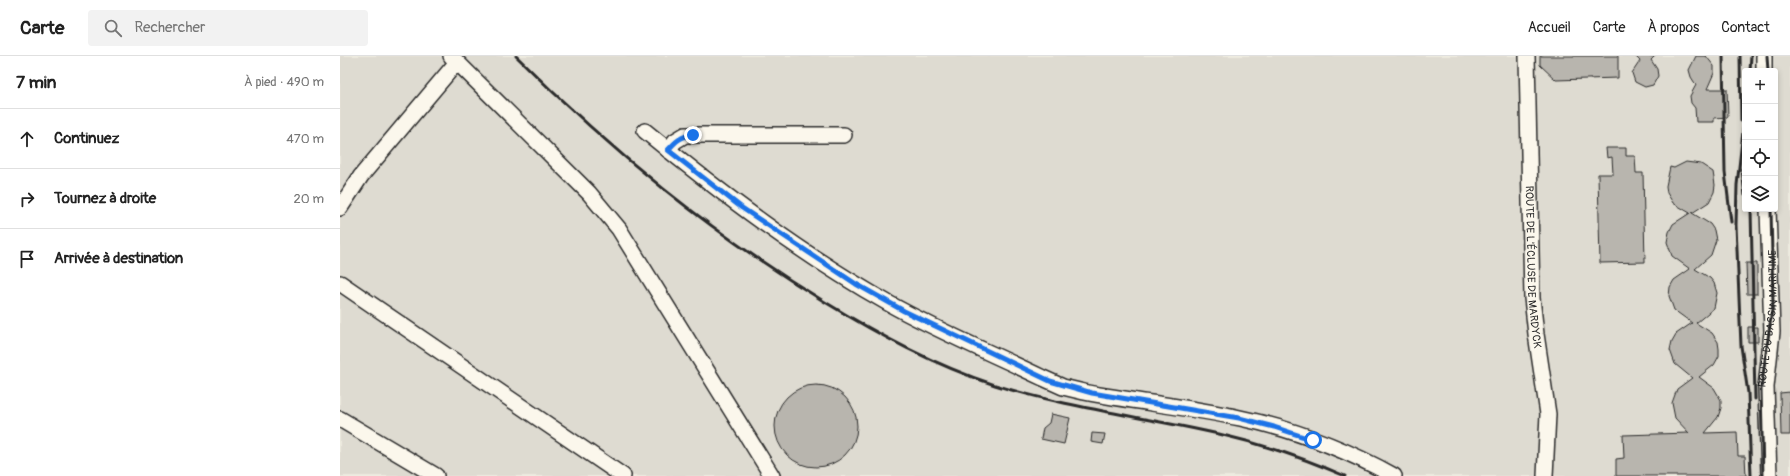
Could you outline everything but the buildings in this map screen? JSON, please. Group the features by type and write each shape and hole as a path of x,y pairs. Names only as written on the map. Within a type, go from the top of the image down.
{"street":[{"name":"ROUTE DE L'ÉCLUSE DE MARDYCK","path":"1527,56 1532,298 1548,414 1545,476"},
{"path":"1764,56 1764,68"},
{"path":"340,208 361,176 454,59 589,193 616,225 631,246 772,476"},
{"path":"645,131 742,208 856,284 904,311 1050,381 1084,392 1239,418 1274,427 1322,444 1394,476"},
{"path":"668,150 675,141 685,135 844,135"},
{"name":"ROUTE DU BASSIN MARITIME","path":"1768,212 1772,325 1766,387 1769,476"},
{"path":"340,282 623,476"},
{"path":"340,419 436,476"}],"shaded area":[{"path":"340,56 1790,56 1790,476 340,476"}],"railway":[{"path":"516,56 588,125 625,157 702,218 782,275 866,326 907,348 950,368 995,385 1050,400 1191,428 1251,442 1314,463 1345,476"},
{"path":"1723,56 1725,172 1731,222"},
{"path":"1740,56 1741,121"},
{"path":"1750,68 1751,56"},
{"path":"1767,56 1768,68"},
{"path":"1742,140 1737,185 1736,225 1741,346 1748,393 1751,476"},
{"path":"1751,212 1755,399"},
{"path":"1763,476 1761,389 1773,303 1771,212"}],"route":[{"path":"693,135 685,135 675,141 668,150 711,185 776,232 856,284 888,303 924,321 1064,387 1099,395 1239,418 1274,427 1313,440"}]}
